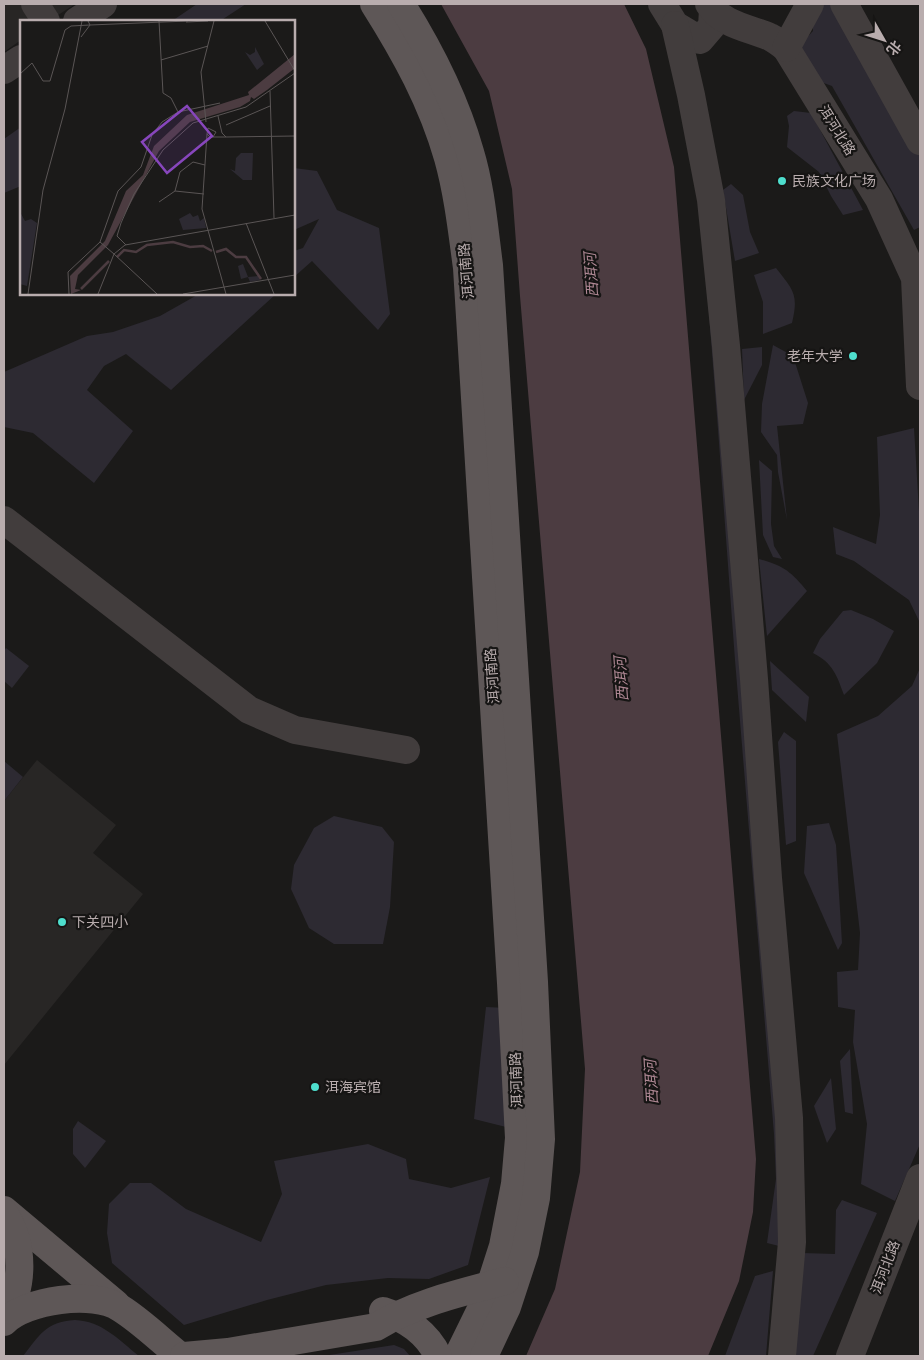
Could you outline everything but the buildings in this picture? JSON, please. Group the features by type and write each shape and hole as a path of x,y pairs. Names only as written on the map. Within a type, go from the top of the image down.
{"main road":[{"name":"洱河南路","path":"374,4 403,50 430,106 448,159 458,204 467,268 511,983 518,1138 515,1184 504,1246 492,1285 476,1323 458,1356"},
{"name":"洱河南路","path":"401,4 423,39 452,98 471,153 489,265 541,1139 536,1198 529,1236 518,1277 507,1307 484,1356"},
{"path":"4,1212 182,1356 229,1333 375,1308 395,1315 413,1326 426,1338 438,1356"},
{"path":"4,1212 15,1238 20,1265 16,1296 4,1321"},
{"path":"395,1315 432,1301 518,1277"},
{"path":"4,1321 21,1309 50,1301 86,1299 99,1300 119,1306"}],"street":[{"path":"35,4 45,20"},
{"path":"79,20 103,4"},
{"path":"786,48 810,4"},
{"path":"844,4 920,141"},
{"path":"668,14 700,40 712,26 711,7"},
{"name":"洱河北路","path":"711,7 738,26 772,37 786,48 880,199 918,277 920,386"},
{"path":"668,14 691,95 711,200 754,679 768,878 790,1118 792,1242 782,1356"},
{"path":"4,70 20,59"},
{"path":"4,520 249,710 295,730 406,750"},
{"name":"洱河北路","path":"850,1356 920,1178"}],"shaded area":[{"path":"4,4 75,4 51,20 20,20 20,41 4,52"},
{"path":"197,4 246,4 222,20 173,20"},
{"path":"818,4 832,4 920,155 920,227 914,230 832,86 818,81 798,47 813,31 811,10"},
{"path":"794,111 811,113 863,210 843,215 819,172 787,147 789,126 787,116"},
{"path":"20,128 20,186 4,193 4,139"},
{"path":"295,168 317,171 337,210 379,228 390,314 378,330 312,261 295,276 295,251 303,248 319,219 295,230"},
{"path":"731,184 743,195 750,232 759,253 735,261 723,190"},
{"path":"704,250 761,849 783,1247 767,1243 776,1179 774,1134"},
{"path":"776,268 793,293 794,313 792,323 763,334 763,302 754,275"},
{"path":"197,295 275,295 171,390 126,354 104,366 87,390 133,431 94,483 33,433 4,427 4,372 87,336 113,332 160,316"},
{"path":"773,345 793,356 808,403 803,424 777,426 787,520 778,472 777,455 761,432 762,404"},
{"path":"762,347 762,365 744,400 742,349"},
{"path":"914,428 920,528 920,623 909,600 854,561 836,554 833,527 876,544 880,515 877,437"},
{"path":"759,460 772,471 771,524 774,546 782,559 773,557 763,535"},
{"path":"759,559 786,570 807,591 767,636"},
{"path":"851,610 873,619 894,631 877,663 844,695 830,666 813,653 820,639 843,611"},
{"path":"6,648 29,666 12,688 4,681 4,651"},
{"path":"770,661 809,697 806,722 772,690"},
{"path":"920,668 920,1144 895,1201 861,1184 867,1124 853,1042 855,1010 838,1007 837,972 858,970 860,933 837,734 878,716 912,686"},
{"path":"784,732 796,741 796,841 786,845 778,742"},
{"name":"下关四小","path":"37,760 116,825 93,853 143,894 4,1065 4,801"},
{"path":"4,761 23,777 4,801"},
{"path":"334,816 382,827 394,842 390,907 383,944 334,944 309,928 291,889 294,865 314,828"},
{"path":"829,823 836,845 842,943 838,950 804,873 807,826"},
{"path":"486,1007 507,1008 506,1127 474,1119"},
{"path":"850,1049 853,1114 845,1112 840,1061"},
{"path":"831,1078 836,1129 827,1143 814,1106"},
{"path":"78,1121 106,1141 85,1168 73,1154 73,1129"},
{"path":"368,1144 406,1159 409,1179 451,1188 490,1177 468,1265 429,1279 388,1278 326,1285 267,1300 184,1325 112,1263 107,1233 109,1204 130,1183 151,1183 186,1209 261,1242 282,1194 274,1161"},
{"path":"842,1200 877,1213 813,1356 792,1356 802,1253 835,1254 836,1210"},
{"path":"773,1271 766,1356 725,1356 755,1276"},
{"path":"75,1320 94,1324 110,1332 139,1356 23,1356 44,1331 65,1321"},
{"path":"394,1345 404,1349 410,1356 323,1356"}],"water":[{"name":"西洱河","path":"441,4 624,4 646,49 674,167 756,1159 753,1212 739,1281 708,1356 526,1356 555,1289 580,1172 585,1069 512,189 489,91"}],"place":[{"name":"民族文化广场","path":"782,181"},
{"name":"老年大学","path":"853,356"},
{"name":"下关四小","path":"62,922"},
{"name":"洱海宾馆","path":"315,1087"}]}
